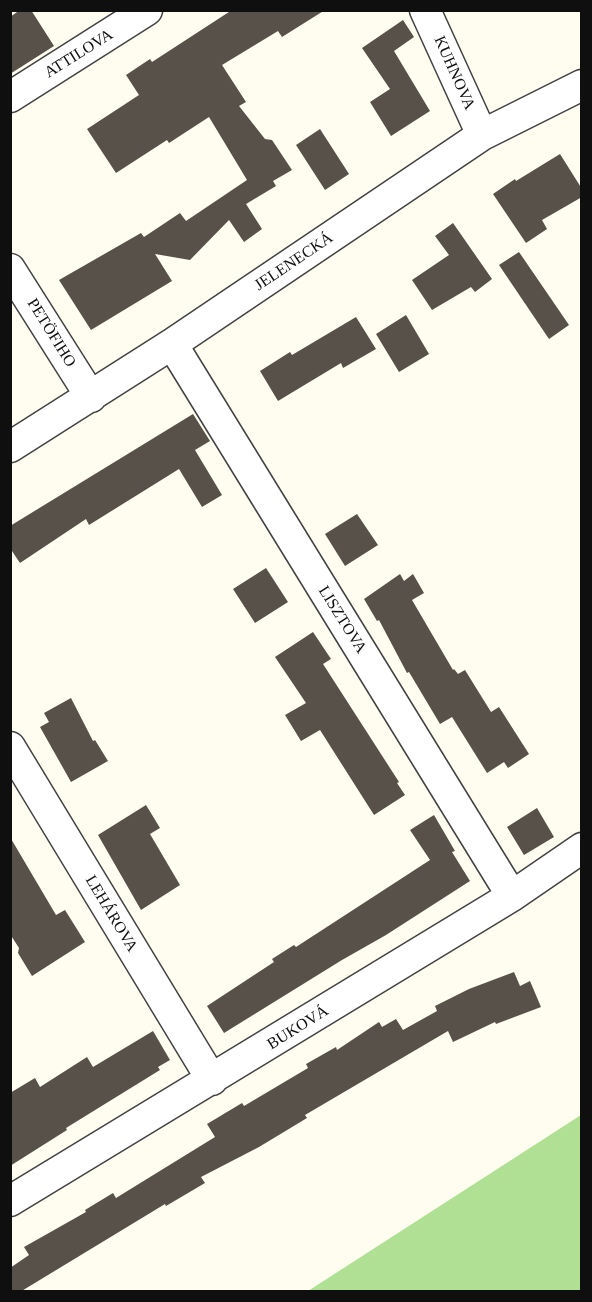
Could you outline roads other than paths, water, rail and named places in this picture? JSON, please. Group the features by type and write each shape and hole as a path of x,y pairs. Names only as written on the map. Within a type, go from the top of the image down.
{"street":[{"name":"ATTILOVA","path":"10,97 147,10"},
{"name":"KUHNOVA","path":"425,10 482,135"},
{"name":"JELENECKÁ","path":"10,447 172,344 482,135 582,85"},
{"name":"PETÖFIHO","path":"10,269 91,397"},
{"name":"LISZTOVA","path":"172,344 512,896"},
{"name":"LEHÁROVA","path":"10,747 212,1080"},
{"name":"BUKOVÁ","path":"10,1201 512,896 582,848"}]}
